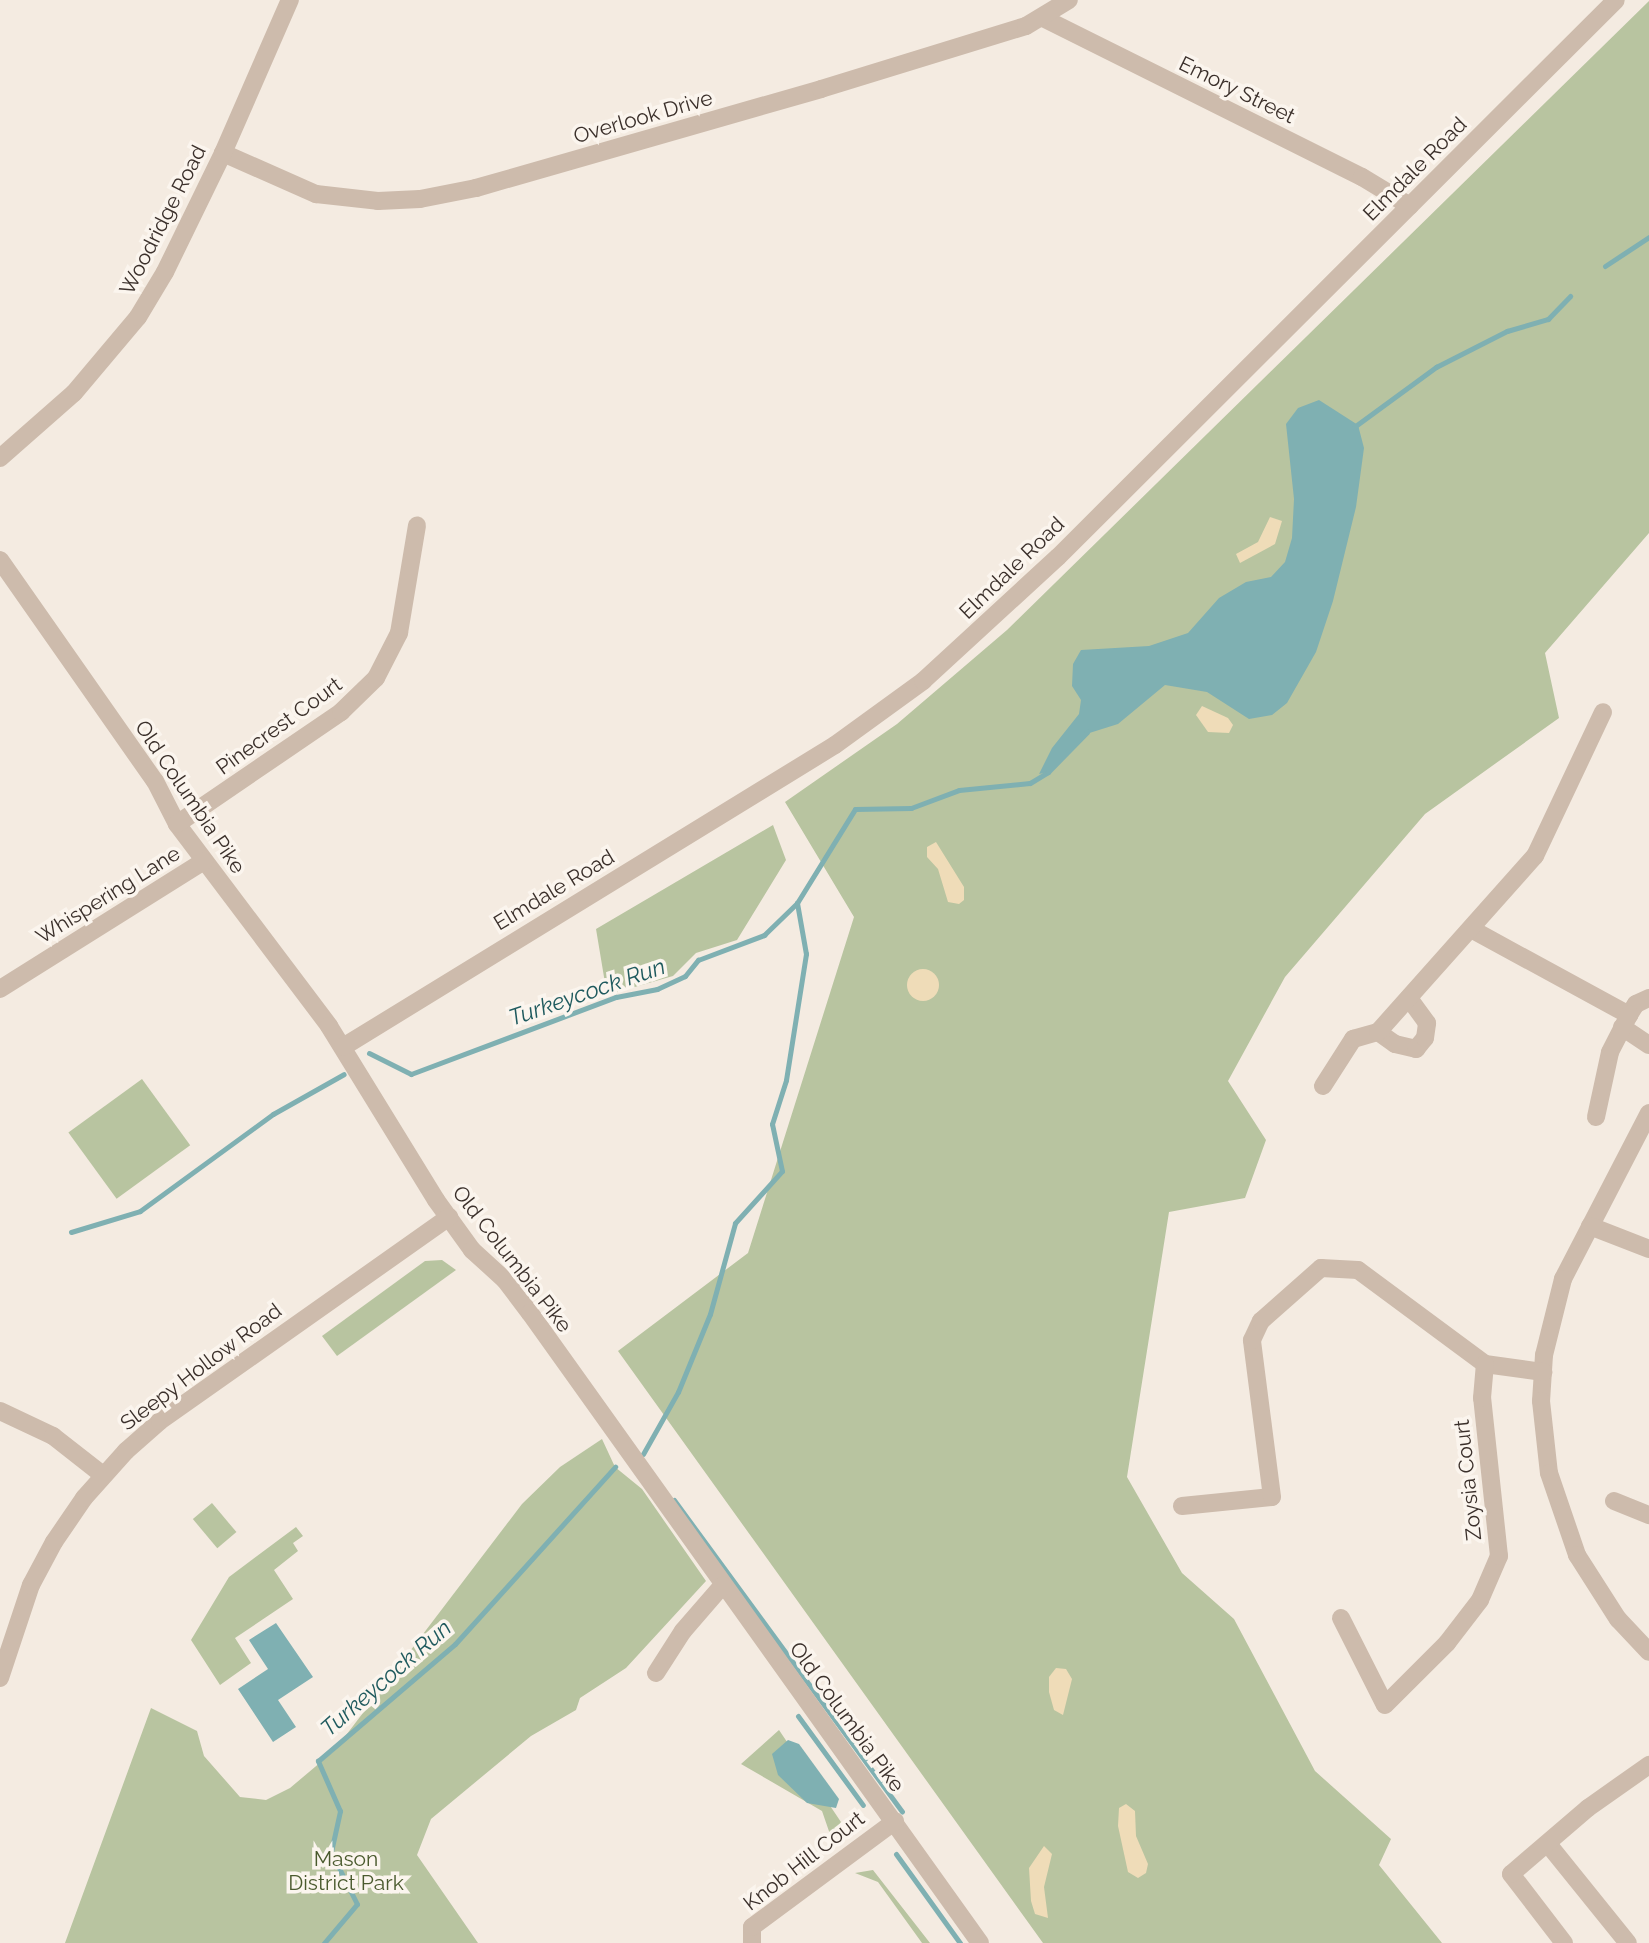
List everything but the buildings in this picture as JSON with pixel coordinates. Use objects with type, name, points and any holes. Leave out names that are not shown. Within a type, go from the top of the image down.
[{"type":"street","name":"Woodridge Road","points":[[0,458],[74,393],[138,317],[165,272],[223,153],[290,0]]},
{"type":"street","name":"Overlook Drive","points":[[223,153],[316,194],[377,201],[420,199],[476,188],[636,144],[1043,19],[1069,0]]},
{"type":"street","name":"Elmdale Road","points":[[343,1047],[835,745],[923,681],[1049,565],[1616,0]]},
{"type":"street","name":"Emory Street","points":[[1043,19],[1362,177],[1410,206]]},
{"type":"street","name":"Pinecrest Court","points":[[177,824],[341,712],[376,678],[398,633],[417,526]]},
{"type":"street","name":"Old Columbia Pike","points":[[0,560],[155,781],[177,824],[343,1047],[399,1145],[472,1251],[522,1302],[722,1586],[895,1821],[980,1943]]},
{"type":"street","points":[[1323,1086],[1353,1039],[1378,1032],[1473,930],[1535,856],[1603,712]]},
{"type":"street","name":"Whispering Lane","points":[[0,989],[204,860]]},
{"type":"street","points":[[1473,930],[1637,1012],[1649,1045]]},
{"type":"street","points":[[1378,1032],[1395,1045],[1416,1049],[1425,1038],[1427,1023],[1409,998]]},
{"type":"street","points":[[1596,1117],[1609,1052],[1637,1012]]},
{"type":"street","points":[[1649,1113],[1563,1279],[1543,1371],[1544,1442],[1561,1516],[1594,1586],[1649,1652]]},
{"type":"street","name":"Sleepy Hollow Road","points":[[0,1678],[32,1585],[54,1542],[103,1475],[160,1421],[449,1217]]},
{"type":"street","points":[[1590,1226],[1649,1249]]},
{"type":"street","points":[[1182,1506],[1272,1497],[1252,1340],[1261,1321],[1321,1268],[1358,1270],[1485,1364],[1543,1371]]},
{"type":"street","name":"Zoysia Court","points":[[1341,1618],[1385,1705],[1447,1643],[1480,1600],[1499,1556],[1482,1398],[1485,1364]]},
{"type":"street","points":[[0,1411],[53,1436],[103,1475]]},
{"type":"street","points":[[1614,1501],[1649,1515]]},
{"type":"street","points":[[656,1673],[683,1631],[722,1586]]},
{"type":"street","points":[[1564,1943],[1511,1874],[1588,1808],[1649,1765]]},
{"type":"street","name":"Knob Hill Court","points":[[752,1943],[752,1927],[895,1821]]},
{"type":"street","points":[[1548,1844],[1628,1943]]},
{"type":"green space","points":[[1649,1],[1649,533],[1545,653],[1559,718],[1425,814],[1285,977],[1228,1081],[1266,1140],[1245,1198],[1169,1212],[1127,1477],[1182,1573],[1234,1619],[1315,1771],[1391,1839],[1379,1865],[1442,1943],[1043,1943],[618,1351],[748,1253],[854,917],[785,802],[897,724],[1007,630]]},
{"type":"green space","points":[[773,825],[786,860],[737,940],[696,953],[673,976],[607,995],[596,929]]},
{"type":"green space","points":[[142,1079],[190,1145],[117,1199],[68,1132]]},
{"type":"green space","points":[[442,1260],[456,1270],[337,1356],[322,1336],[425,1261]]},
{"type":"green space","name":"Mason District Park","points":[[602,1439],[615,1467],[642,1489],[706,1581],[626,1668],[580,1698],[576,1710],[531,1736],[431,1819],[417,1855],[478,1943],[65,1943],[151,1708],[197,1731],[204,1756],[240,1797],[266,1800],[290,1788],[334,1751],[522,1504],[560,1467]]},
{"type":"green space","points":[[212,1503],[236,1532],[217,1548],[193,1519]]},
{"type":"green space","points":[[296,1527],[303,1536],[293,1543],[298,1551],[274,1570],[293,1599],[235,1638],[251,1663],[220,1685],[191,1640],[229,1577]]},
{"type":"green space","points":[[779,1730],[841,1822],[832,1840],[822,1811],[741,1764]]},
{"type":"green space","points":[[873,1870],[930,1943],[922,1943],[878,1882],[855,1873]]},
{"type":"sand","points":[[1270,517],[1282,521],[1275,544],[1240,563],[1236,554],[1258,542]]},
{"type":"sand","points":[[1202,706],[1228,718],[1233,725],[1229,733],[1208,732],[1196,715]]},
{"type":"sand","points":[[936,842],[964,887],[964,900],[959,904],[948,902],[938,869],[927,857],[927,847]]},
{"type":"sand","points":[[923,969],[934,974],[939,985],[934,996],[923,1001],[912,996],[907,985],[912,974]]},
{"type":"sand","points":[[1056,1668],[1066,1669],[1072,1679],[1063,1715],[1054,1710],[1049,1692],[1049,1677]]},
{"type":"sand","points":[[1126,1804],[1135,1811],[1136,1836],[1148,1864],[1146,1873],[1138,1878],[1128,1872],[1118,1826],[1119,1808]]},
{"type":"sand","points":[[1044,1846],[1052,1854],[1044,1887],[1048,1918],[1035,1914],[1031,1901],[1029,1868]]},
{"type":"water","points":[[1319,400],[1358,425],[1364,448],[1356,507],[1333,601],[1316,652],[1287,703],[1272,715],[1249,719],[1207,692],[1165,685],[1118,724],[1083,735],[1048,772],[1039,774],[1052,748],[1079,714],[1081,700],[1072,686],[1073,664],[1081,650],[1149,646],[1188,633],[1219,598],[1246,582],[1271,577],[1285,562],[1292,538],[1294,499],[1286,424],[1298,408]]},
{"type":"water","points":[[276,1623],[313,1677],[278,1700],[296,1727],[273,1742],[238,1689],[268,1669],[249,1640]]},
{"type":"water","points":[[788,1740],[799,1744],[839,1799],[836,1808],[807,1803],[778,1775],[772,1754]]},
{"type":"waterway","name":"Turkeycock Run","points":[[1605,266],[1649,237]]},
{"type":"waterway","name":"Turkeycock Run","points":[[1354,427],[1436,367],[1507,331],[1548,319],[1570,296]]},
{"type":"waterway","name":"Turkeycock Run","points":[[369,1053],[411,1074],[616,997],[657,989],[685,976],[698,960],[764,935],[797,903],[855,809],[911,808],[959,790],[1030,783],[1048,772],[1087,732]]},
{"type":"waterway","name":"Turkeycock Run","points":[[643,1454],[678,1392],[710,1314],[735,1223],[782,1171],[772,1124],[786,1080],[806,954],[797,903]]},
{"type":"waterway","name":"Turkeycock Run","points":[[71,1232],[140,1211],[273,1114],[344,1074]]},
{"type":"waterway","name":"Turkeycock Run","points":[[324,1943],[357,1904],[331,1852],[340,1811],[318,1761],[455,1644],[615,1467]]},
{"type":"waterway","points":[[674,1500],[902,1812]]},
{"type":"waterway","points":[[798,1716],[863,1805]]},
{"type":"waterway","points":[[896,1854],[960,1943]]}]
